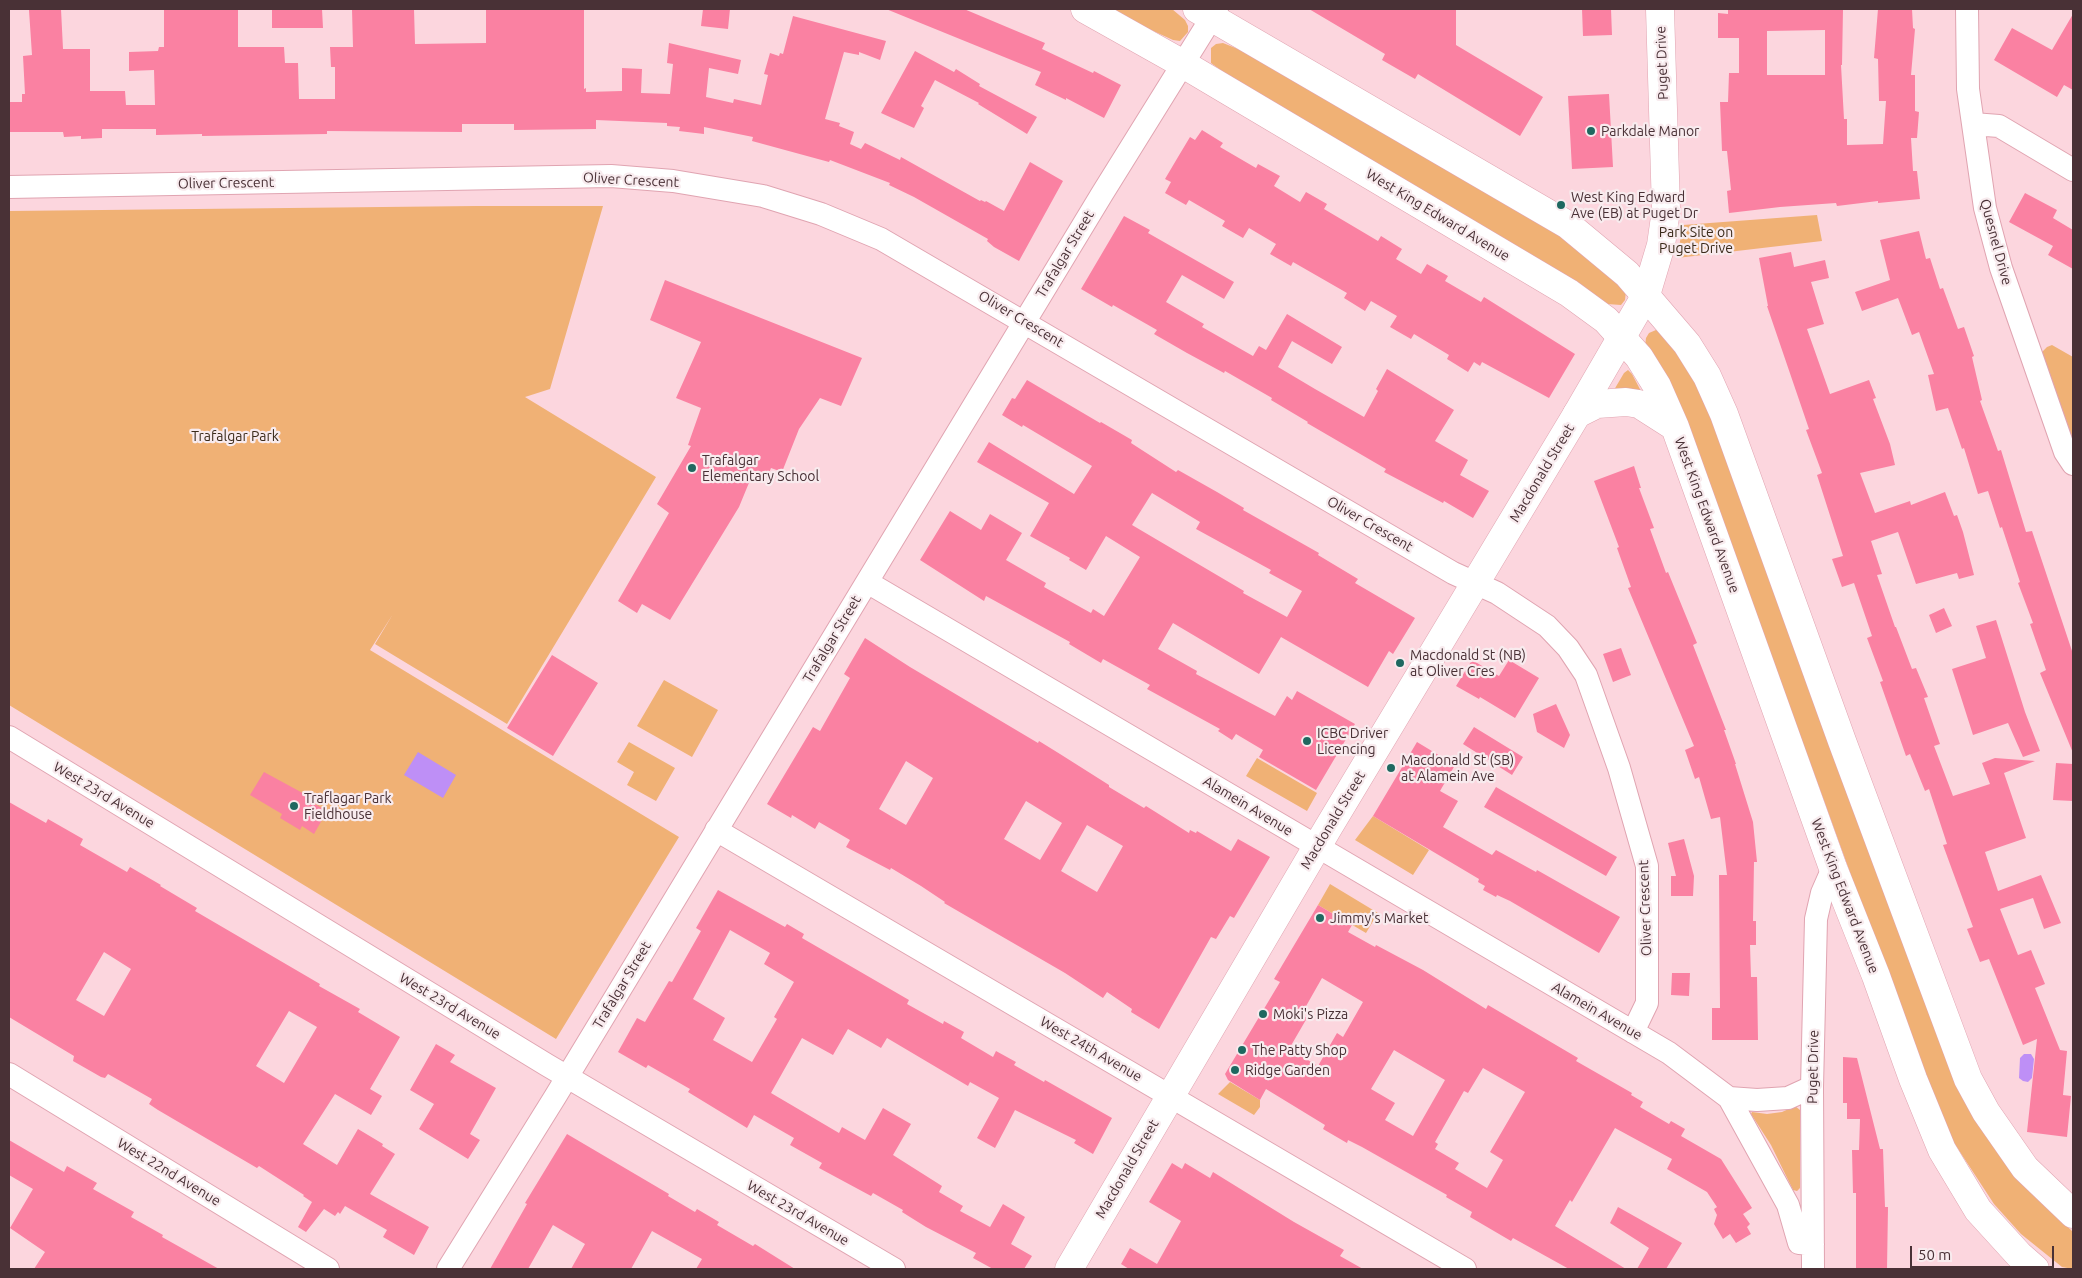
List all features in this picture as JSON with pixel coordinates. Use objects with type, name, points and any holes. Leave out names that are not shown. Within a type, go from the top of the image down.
[{"type":"main road","name":"West King Edward Avenue","points":[[1085,9],[1183,64],[1569,293],[1606,320],[1639,357],[1657,386],[1675,427],[1833,868],[1942,1150],[1978,1210],[2019,1256],[2035,1269]]},
{"type":"main road","name":"Puget Drive","points":[[1646,295],[1661,245],[1666,210],[1660,9]]},
{"type":"main road","points":[[1208,12],[1568,225],[1627,274],[1687,344],[1707,376],[1724,414],[1845,751],[1968,1079],[2002,1138],[2025,1168],[2063,1197],[2073,1214]]},
{"type":"main road","name":"Macdonald Street","points":[[1069,1269],[1316,847],[1476,583],[1646,295]]},
{"type":"main road","points":[[1577,414],[1597,404],[1626,402],[1640,404],[1675,427]]},
{"type":"street","name":"Quesnel Drive","points":[[1967,9],[1968,88],[1985,208],[2001,268],[2065,452],[2073,464]]},
{"type":"street","name":"Trafalgar Street","points":[[448,1269],[567,1077],[1183,64],[1208,12]]},
{"type":"street","points":[[1973,124],[1999,126],[2073,170]]},
{"type":"street","name":"Oliver Crescent","points":[[9,187],[611,176],[691,183],[763,196],[821,214],[881,238],[1446,568],[1497,593],[1547,626],[1568,648],[1586,675],[1600,712],[1619,768],[1647,866],[1647,1003],[1633,1032]]},
{"type":"street","name":"Alamein Avenue","points":[[867,582],[1669,1053],[1729,1098],[1788,1205],[1799,1243],[1813,1244]]},
{"type":"street","name":"West 23rd Avenue","points":[[9,737],[567,1077],[894,1269]]},
{"type":"street","name":"West 24th Avenue","points":[[716,830],[1464,1269]]},
{"type":"street","name":"Puget Drive","points":[[1813,1269],[1812,1086],[1816,920],[1822,893],[1833,868]]},
{"type":"street","name":"West 22nd Avenue","points":[[9,1074],[328,1269]]},
{"type":"street","points":[[1729,1098],[1757,1100],[1788,1098],[1812,1086]]},
{"type":"green space","points":[[1105,9],[1172,9],[1185,20],[1188,32],[1180,41],[1173,40]]},
{"type":"green space","points":[[1223,43],[1273,63],[1548,223],[1626,291],[1625,300],[1621,305],[1607,304],[1582,287],[1249,91],[1211,63],[1211,48],[1216,44]]},
{"type":"green space","name":"Trafalgar Park","points":[[603,206],[550,389],[525,397],[656,477],[507,724],[375,644],[393,614],[370,650],[679,837],[556,1039],[9,705],[9,211]]},
{"type":"green space","name":"Park Site on Puget Drive","points":[[1817,215],[1822,241],[1677,258],[1683,225]]},
{"type":"green space","points":[[1656,330],[1663,332],[1668,338],[1706,399],[1835,748],[2029,1189],[2073,1232],[2073,1269],[2062,1267],[2021,1234],[1994,1204],[1945,1129],[1807,754],[1645,346],[1649,333]]},
{"type":"green space","points":[[2052,345],[2073,357],[2073,443],[2042,352]]},
{"type":"green space","points":[[1628,370],[1642,393],[1614,390],[1624,373]]},
{"type":"green space","points":[[664,680],[718,710],[692,757],[637,726]]},
{"type":"green space","points":[[629,742],[675,768],[656,801],[627,785],[634,772],[617,762]]},
{"type":"green space","points":[[1257,758],[1317,793],[1307,811],[1246,776]]},
{"type":"green space","points":[[1373,816],[1429,850],[1413,875],[1355,840]]},
{"type":"green space","points":[[1330,884],[1378,913],[1366,933],[1318,905]]},
{"type":"green space","points":[[1230,1082],[1260,1100],[1260,1107],[1254,1115],[1218,1094]]},
{"type":"green space","points":[[1795,1106],[1800,1110],[1800,1188],[1797,1191],[1793,1190],[1771,1145],[1751,1114],[1752,1112],[1767,1114],[1782,1112]]},
{"type":"shaded area","points":[[418,752],[456,775],[443,798],[404,775]]},
{"type":"shaded area","points":[[2024,1054],[2031,1054],[2034,1059],[2032,1078],[2028,1082],[2019,1078],[2020,1058]]},
{"type":"building","points":[[61,9],[63,49],[90,49],[90,91],[125,91],[126,105],[155,105],[154,70],[129,71],[129,52],[158,51],[159,47],[164,47],[164,9],[238,9],[238,47],[284,47],[285,63],[298,63],[299,99],[335,99],[335,67],[331,67],[330,47],[353,47],[352,9],[414,9],[415,44],[486,43],[486,9],[584,9],[584,89],[586,88],[586,92],[622,91],[622,68],[642,69],[641,93],[670,94],[673,64],[667,63],[669,43],[741,60],[738,74],[709,68],[706,97],[733,103],[734,99],[761,105],[768,75],[764,74],[770,53],[779,56],[780,53],[783,54],[793,16],[886,41],[880,60],[859,52],[859,55],[844,52],[825,119],[840,123],[839,126],[854,132],[850,144],[861,149],[865,143],[900,160],[901,157],[980,201],[986,201],[1004,211],[1030,162],[1063,181],[1019,261],[994,247],[987,241],[988,239],[889,185],[890,183],[830,160],[829,162],[752,141],[753,137],[704,127],[704,134],[679,131],[680,127],[667,126],[667,123],[596,120],[596,129],[514,130],[514,124],[462,124],[462,132],[327,131],[327,134],[202,136],[202,134],[156,135],[156,129],[102,129],[102,138],[81,139],[81,136],[64,137],[63,132],[9,132],[9,102],[22,102],[22,94],[25,94],[23,56],[32,55],[29,10]]},
{"type":"building","points":[[272,9],[322,9],[323,28],[272,28]]},
{"type":"building","points":[[703,9],[730,9],[728,29],[701,26]]},
{"type":"building","points":[[886,9],[964,9],[1045,43],[1042,49],[1093,73],[1094,71],[1121,85],[1104,118],[1066,98],[1066,100],[1035,85],[1041,72]]},
{"type":"building","points":[[1309,9],[1456,9],[1456,45],[1543,97],[1520,136],[1418,74],[1415,79],[1382,60],[1385,54]]},
{"type":"building","points":[[1582,9],[1611,9],[1612,35],[1583,36]]},
{"type":"building","points":[[1728,9],[1843,9],[1841,65],[1844,119],[1847,119],[1847,145],[1883,144],[1886,101],[1879,101],[1878,59],[1874,58],[1878,9],[1912,9],[1913,28],[1915,29],[1911,75],[1915,75],[1915,111],[1919,112],[1917,138],[1911,138],[1913,171],[1917,171],[1920,199],[1878,203],[1878,201],[1837,206],[1836,203],[1780,207],[1729,213],[1727,191],[1731,190],[1727,151],[1722,151],[1720,102],[1728,102],[1729,73],[1739,73],[1739,38],[1718,38],[1718,13],[1728,14]],"holes":[[[1825,30],[1825,75],[1767,75],[1767,31]]]},
{"type":"building","points":[[2073,14],[2073,90],[2064,85],[2057,97],[1994,60],[2012,28],[2052,50]]},
{"type":"building","points":[[915,51],[954,72],[956,69],[980,84],[979,86],[1037,117],[1027,134],[979,103],[935,80],[921,106],[924,108],[914,128],[881,113]]},
{"type":"building","name":"Parkdale Manor","points":[[1609,94],[1613,167],[1572,169],[1568,96]]},
{"type":"building","points":[[1202,130],[1223,143],[1220,147],[1256,168],[1258,164],[1280,176],[1274,186],[1300,202],[1306,192],[1327,204],[1324,209],[1378,241],[1381,236],[1402,249],[1396,259],[1421,274],[1427,264],[1448,276],[1445,281],[1481,302],[1484,297],[1575,354],[1549,398],[1482,362],[1480,366],[1474,362],[1468,372],[1447,359],[1449,355],[1414,334],[1411,339],[1390,327],[1397,316],[1371,301],[1365,311],[1344,298],[1347,293],[1293,262],[1291,266],[1270,254],[1276,244],[1249,228],[1243,238],[1222,226],[1225,221],[1189,200],[1186,205],[1165,193],[1171,182],[1165,179],[1190,137],[1195,140]]},
{"type":"building","points":[[2025,193],[2057,210],[2053,218],[2073,230],[2073,269],[2048,255],[2053,246],[2009,222]]},
{"type":"building","points":[[1124,216],[1150,230],[1148,233],[1234,282],[1224,299],[1182,275],[1166,302],[1204,324],[1202,327],[1253,356],[1259,346],[1266,350],[1287,314],[1342,347],[1332,364],[1292,341],[1278,367],[1315,389],[1364,417],[1387,369],[1454,410],[1435,441],[1468,460],[1460,475],[1489,491],[1473,518],[1444,501],[1443,503],[1384,472],[1386,469],[1307,423],[1271,400],[1272,398],[1225,371],[1224,373],[1187,353],[1154,334],[1157,330],[1081,289]]},
{"type":"building","points":[[1919,231],[1926,259],[1930,258],[1940,289],[1943,288],[1958,329],[1964,327],[1974,356],[1972,357],[1982,400],[1980,401],[1998,451],[2001,450],[2026,532],[2032,531],[2073,654],[2073,753],[2040,673],[2046,670],[2030,624],[2033,623],[2018,583],[2020,582],[2002,527],[2000,528],[1988,491],[1978,494],[1964,448],[1962,449],[1948,408],[1936,411],[1928,375],[1934,374],[1919,332],[1912,335],[1898,298],[1862,311],[1855,292],[1890,280],[1880,240]]},
{"type":"building","points":[[1791,252],[1794,267],[1825,260],[1829,278],[1811,282],[1824,324],[1807,329],[1830,394],[1869,380],[1876,398],[1873,399],[1890,444],[1895,465],[1860,473],[1875,513],[1910,501],[1911,505],[1945,492],[1954,516],[1957,515],[1963,532],[1974,575],[1959,579],[1957,573],[1916,584],[1898,532],[1871,541],[1882,574],[1877,575],[1895,627],[1912,669],[1916,668],[1928,697],[1924,698],[1940,744],[1934,746],[1953,796],[1990,784],[1982,763],[1995,758],[2035,761],[2004,773],[2026,838],[1985,852],[1998,891],[2041,875],[2061,923],[2044,929],[2033,898],[2000,909],[2018,955],[2031,950],[2045,984],[2035,988],[2060,1050],[2067,1051],[2063,1095],[2071,1096],[2067,1137],[2027,1132],[2037,1039],[2023,1045],[1989,959],[1980,962],[1967,929],[1973,927],[1943,845],[1947,844],[1929,789],[1925,791],[1910,754],[1906,756],[1880,682],[1883,681],[1867,638],[1872,636],[1854,583],[1842,587],[1832,559],[1843,556],[1817,475],[1822,473],[1806,430],[1809,429],[1767,306],[1759,258]]},
{"type":"building","points":[[665,280],[862,358],[841,406],[820,398],[799,429],[782,472],[771,468],[767,478],[753,473],[739,507],[670,620],[642,604],[637,613],[618,601],[669,513],[657,504],[691,446],[688,445],[701,408],[676,398],[701,342],[650,320]]},
{"type":"building","points":[[1027,380],[1132,440],[1131,443],[1176,472],[1178,470],[1217,492],[1244,508],[1243,510],[1319,553],[1318,555],[1358,579],[1355,583],[1415,618],[1393,654],[1389,651],[1368,687],[1281,637],[1259,674],[1173,623],[1158,649],[1197,671],[1196,674],[1275,716],[1287,696],[1292,700],[1297,691],[1355,724],[1316,790],[1259,757],[1263,750],[1236,734],[1232,740],[1218,731],[1220,729],[1147,689],[1150,685],[1103,659],[1101,663],[1069,644],[1070,642],[986,596],[984,601],[920,560],[950,511],[981,530],[990,514],[1022,533],[1006,560],[1046,583],[1044,587],[1091,613],[1093,609],[1104,616],[1140,557],[1106,536],[1086,570],[1069,560],[1070,558],[1030,536],[1049,503],[977,462],[989,442],[1074,494],[1092,466],[1023,425],[1022,427],[1002,415],[1012,398],[1015,399]],"holes":[[[1152,493],[1200,522],[1196,529],[1271,570],[1269,573],[1302,591],[1287,617],[1243,593],[1244,591],[1132,525]]]},
{"type":"building","points":[[1634,466],[1641,488],[1639,488],[1654,528],[1650,529],[1666,573],[1668,572],[1697,643],[1693,645],[1726,730],[1724,730],[1753,822],[1757,862],[1754,862],[1753,921],[1756,921],[1756,945],[1750,945],[1751,977],[1757,977],[1758,1040],[1712,1040],[1712,1008],[1720,1008],[1719,875],[1727,875],[1720,817],[1711,819],[1699,777],[1695,779],[1685,750],[1694,746],[1628,588],[1631,587],[1617,548],[1619,547],[1594,481]]},
{"type":"building","points":[[1944,608],[1952,626],[1936,633],[1929,615]]},
{"type":"building","points":[[1996,620],[2025,712],[2040,751],[2023,757],[2008,723],[1973,735],[1952,669],[1986,658],[1976,626]]},
{"type":"building","points":[[865,638],[1038,743],[1039,741],[1109,785],[1109,787],[1144,808],[1146,806],[1189,833],[1190,830],[1196,833],[1197,831],[1231,851],[1238,839],[1270,857],[1234,918],[1230,916],[1216,939],[1211,937],[1159,1029],[1131,1012],[1132,1009],[1107,992],[1103,998],[1065,973],[944,903],[921,886],[891,868],[890,870],[846,847],[850,840],[819,822],[815,829],[792,815],[791,818],[767,804],[813,727],[820,731],[850,678],[844,674]],"holes":[[[906,761],[933,778],[906,825],[879,809]],[[1026,801],[1062,823],[1040,860],[1004,839]],[[1087,825],[1123,846],[1097,892],[1061,871]]]},
{"type":"building","points":[[1621,648],[1631,675],[1613,682],[1603,654]]},
{"type":"building","points":[[552,655],[598,683],[553,756],[507,728]]},
{"type":"building","points":[[1472,660],[1499,676],[1509,660],[1539,678],[1515,718],[1480,697],[1479,699],[1456,686]]},
{"type":"building","points":[[1556,704],[1570,735],[1564,748],[1537,732],[1533,714]]},
{"type":"building","points":[[1474,727],[1523,757],[1512,775],[1463,744]]},
{"type":"building","points":[[1417,742],[1455,765],[1440,791],[1458,801],[1443,827],[1492,855],[1496,850],[1536,872],[1537,870],[1620,917],[1599,953],[1510,901],[1497,895],[1496,897],[1483,890],[1485,886],[1478,882],[1479,879],[1373,816]]},
{"type":"building","points":[[2056,763],[2073,764],[2073,801],[2053,800]]},
{"type":"building","name":"Traflagar Park Fieldhouse","points":[[264,772],[310,797],[308,800],[327,811],[314,834],[302,826],[300,830],[280,818],[282,814],[250,795]]},
{"type":"building","points":[[1496,787],[1617,857],[1606,876],[1484,807]]},
{"type":"building","points":[[9,802],[46,823],[48,819],[83,839],[80,845],[127,872],[130,867],[161,885],[197,908],[195,911],[320,984],[319,986],[360,1009],[358,1012],[400,1037],[370,1089],[382,1096],[371,1115],[335,1094],[303,1144],[337,1165],[358,1129],[383,1144],[382,1146],[395,1154],[370,1194],[429,1227],[414,1255],[383,1237],[387,1230],[345,1206],[340,1214],[338,1212],[335,1216],[324,1209],[306,1232],[298,1227],[312,1202],[304,1195],[259,1166],[257,1168],[158,1110],[149,1104],[152,1099],[108,1074],[105,1078],[101,1077],[73,1061],[74,1056],[9,1017]],"holes":[[[104,952],[131,969],[104,1016],[76,1000]],[[289,1011],[317,1027],[284,1083],[256,1066]]]},
{"type":"building","points":[[1684,839],[1694,876],[1693,896],[1671,896],[1671,876],[1676,876],[1668,843]]},
{"type":"building","points":[[718,890],[785,927],[787,924],[804,934],[802,938],[909,1000],[907,1004],[943,1024],[944,1021],[964,1032],[961,1038],[993,1057],[996,1051],[1016,1062],[1014,1065],[1044,1082],[1045,1080],[1112,1118],[1093,1154],[1074,1143],[1076,1140],[1015,1110],[995,1148],[977,1138],[999,1098],[970,1082],[968,1086],[887,1038],[881,1048],[848,1029],[833,1055],[802,1038],[771,1093],[839,1133],[842,1127],[865,1140],[883,1108],[911,1124],[893,1155],[942,1186],[939,1192],[963,1206],[960,1211],[990,1227],[1003,1204],[1025,1217],[1011,1244],[1032,1256],[1024,1269],[993,1269],[973,1258],[976,1253],[926,1227],[902,1212],[903,1210],[873,1193],[871,1196],[819,1168],[822,1163],[790,1145],[794,1138],[754,1115],[747,1128],[688,1092],[690,1089],[648,1065],[646,1068],[618,1052],[637,1018],[645,1022],[669,981],[672,982],[701,931],[696,928]],"holes":[[[730,930],[770,953],[764,964],[794,982],[774,1017],[777,1019],[752,1062],[713,1040],[725,1018],[693,999]]]},
{"type":"building","points":[[1318,905],[1352,925],[1348,932],[1423,970],[1486,1009],[1488,1005],[1578,1058],[1576,1061],[1632,1093],[1631,1095],[1643,1102],[1640,1107],[1669,1124],[1671,1121],[1685,1129],[1681,1136],[1721,1159],[1752,1208],[1743,1214],[1750,1224],[1747,1227],[1751,1234],[1736,1243],[1730,1234],[1723,1239],[1714,1224],[1717,1215],[1714,1209],[1717,1207],[1707,1192],[1667,1169],[1672,1159],[1615,1128],[1572,1202],[1570,1200],[1555,1226],[1626,1269],[1569,1269],[1513,1238],[1511,1241],[1470,1217],[1472,1212],[1446,1197],[1447,1195],[1362,1147],[1348,1140],[1347,1143],[1323,1129],[1325,1125],[1266,1089],[1260,1100],[1228,1080],[1225,1074],[1280,982],[1274,979]],"holes":[[[1322,978],[1363,1002],[1343,1037],[1337,1033],[1318,1066],[1289,1049],[1307,1018],[1301,1015]],[[1394,1050],[1445,1080],[1413,1136],[1385,1120],[1395,1103],[1371,1089]],[[1483,1068],[1525,1092],[1490,1152],[1503,1160],[1487,1188],[1455,1169],[1459,1163],[1435,1149],[1438,1144],[1435,1142],[1464,1091],[1468,1093]]]},
{"type":"building","points":[[1672,973],[1690,973],[1689,996],[1671,995]]},
{"type":"building","points":[[436,1044],[455,1055],[450,1062],[496,1088],[470,1134],[480,1140],[468,1159],[419,1129],[434,1104],[410,1090]]},
{"type":"building","points":[[1843,1057],[1857,1058],[1880,1149],[1883,1149],[1885,1207],[1888,1207],[1887,1269],[1856,1269],[1856,1193],[1853,1193],[1852,1150],[1859,1150],[1860,1119],[1847,1119],[1847,1103],[1843,1103]]},
{"type":"building","points":[[567,1134],[669,1194],[668,1196],[695,1212],[697,1209],[719,1222],[717,1225],[753,1246],[755,1244],[795,1269],[696,1269],[702,1259],[652,1231],[631,1269],[571,1269],[585,1244],[553,1225],[528,1269],[490,1269],[527,1204],[525,1203]]},
{"type":"building","points":[[9,1140],[64,1172],[67,1166],[97,1183],[93,1189],[134,1212],[131,1217],[219,1269],[34,1269],[45,1252],[10,1228],[33,1189],[9,1175]]},
{"type":"building","points":[[1172,1163],[1182,1169],[1185,1163],[1210,1178],[1213,1172],[1294,1222],[1344,1250],[1340,1256],[1363,1269],[1129,1269],[1121,1264],[1130,1248],[1157,1264],[1181,1221],[1149,1202]]},
{"type":"building","points":[[1618,1207],[1682,1243],[1666,1269],[1637,1269],[1649,1248],[1610,1223]]},
{"type":"place","name":"Parkdale Manor","points":[[1591,131]]},
{"type":"place","name":"West King Edward Ave (EB) at Puget Dr","points":[[1561,205]]},
{"type":"place","name":"Trafalgar Elementary School","points":[[692,468]]},
{"type":"place","name":"Macdonald St (NB) at Oliver Cres","points":[[1400,663]]},
{"type":"place","name":"ICBC Driver Licencing","points":[[1307,741]]},
{"type":"place","name":"Macdonald St (SB) at Alamein Ave","points":[[1391,768]]},
{"type":"place","name":"Traflagar Park Fieldhouse","points":[[294,806]]},
{"type":"place","name":"Jimmy's Market","points":[[1320,918]]},
{"type":"place","name":"Moki's Pizza","points":[[1263,1014]]},
{"type":"place","name":"The Patty Shop","points":[[1242,1050]]},
{"type":"place","name":"Ridge Garden","points":[[1235,1070]]}]
